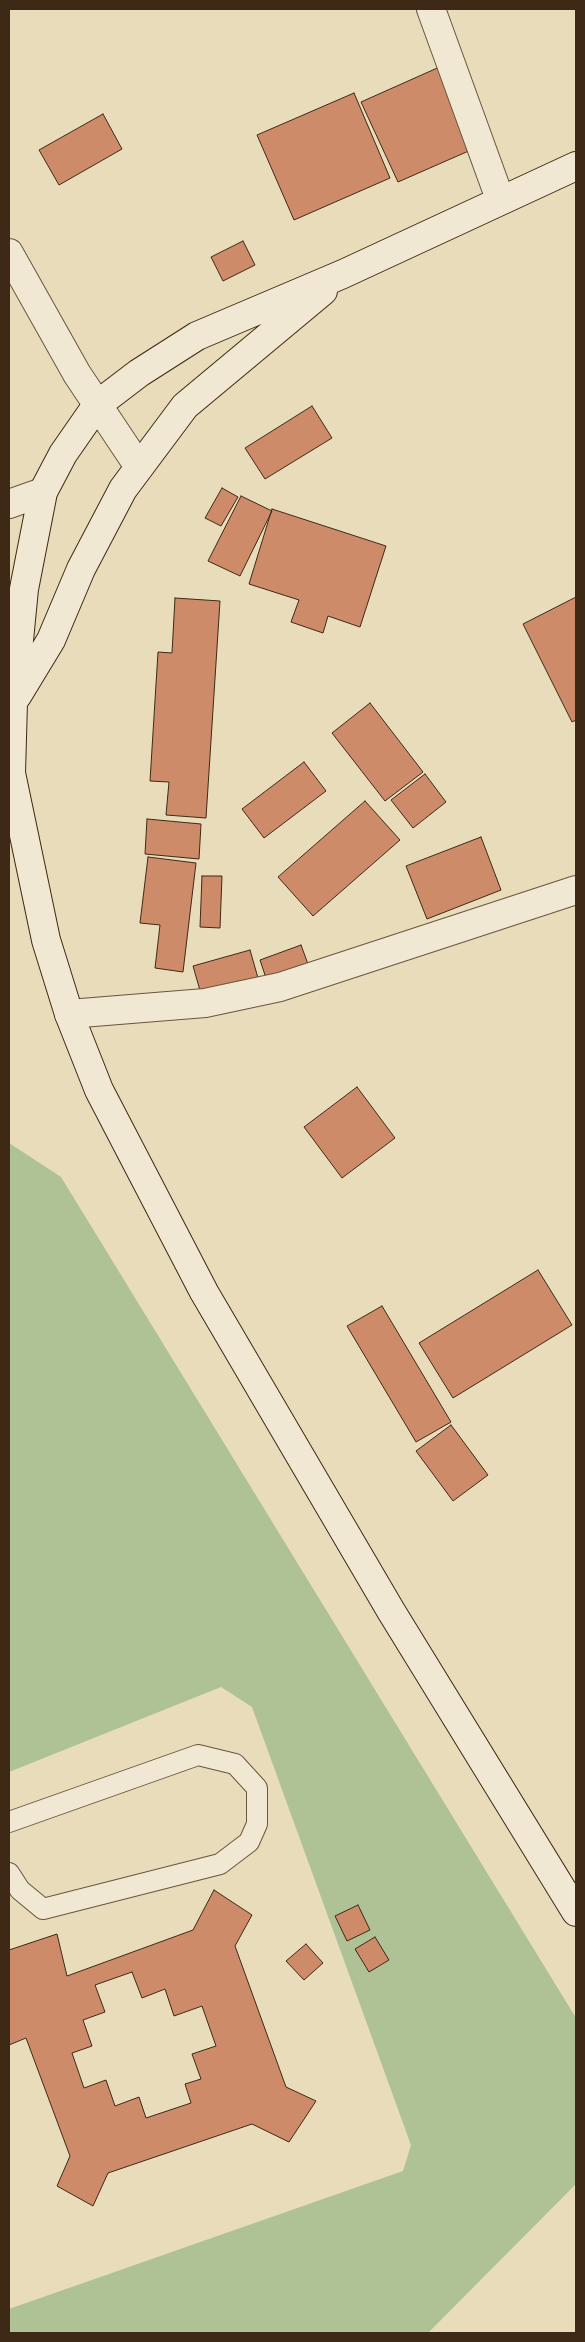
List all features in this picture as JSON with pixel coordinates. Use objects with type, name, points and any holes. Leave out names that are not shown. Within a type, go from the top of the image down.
[{"type":"street","points":[[431,9],[500,199]]},
{"type":"street","points":[[576,166],[500,199],[342,274],[197,336],[139,373],[96,405],[63,454],[43,492],[24,589],[13,702],[10,775],[46,940],[70,1014],[99,1090],[204,1292],[386,1603],[576,1912]]},
{"type":"street","points":[[9,253],[96,405],[139,468]]},
{"type":"street","points":[[13,702],[52,640],[86,561],[124,488],[185,406],[342,274]]},
{"type":"street","points":[[9,504],[43,492]]},
{"type":"street","points":[[70,1014],[205,1003],[280,987],[576,890]]},
{"type":"lane","points":[[9,1822],[198,1755],[235,1764],[256,1788],[257,1824],[249,1842],[220,1864],[43,1909],[20,1890],[9,1873]]},
{"type":"green space","points":[[9,1143],[61,1177],[576,2018],[576,2184],[428,2333],[9,2333],[9,2309],[403,2171],[411,2145],[252,1707],[221,1687],[9,1772]]},
{"type":"building","points":[[444,65],[480,146],[398,182],[361,102]]},
{"type":"building","points":[[354,93],[390,178],[294,220],[257,135]]},
{"type":"building","points":[[103,114],[122,149],[59,185],[39,150]]},
{"type":"building","points":[[243,241],[255,265],[223,281],[211,257]]},
{"type":"building","points":[[312,406],[332,438],[265,479],[245,448]]},
{"type":"building","points":[[222,488],[238,497],[221,526],[205,518]]},
{"type":"building","points":[[241,496],[272,511],[240,576],[208,561]]},
{"type":"building","points":[[272,509],[386,546],[360,627],[328,616],[323,633],[291,622],[299,600],[249,584]]},
{"type":"building","points":[[576,597],[576,720],[572,722],[523,624]]},
{"type":"building","points":[[175,598],[220,601],[206,818],[166,815],[169,782],[150,781],[158,652],[172,653]]},
{"type":"building","points":[[370,703],[423,772],[385,801],[332,733]]},
{"type":"building","points":[[304,762],[326,791],[264,838],[242,809]]},
{"type":"building","points":[[425,774],[446,802],[413,828],[391,800]]},
{"type":"building","points":[[365,801],[400,840],[313,916],[278,877]]},
{"type":"building","points":[[147,819],[201,824],[199,859],[145,854]]},
{"type":"building","points":[[481,837],[501,890],[427,919],[406,866]]},
{"type":"building","points":[[148,857],[196,863],[183,972],[155,968],[160,925],[140,923]]},
{"type":"building","points":[[202,876],[222,876],[220,928],[200,927]]},
{"type":"building","points":[[301,945],[312,975],[270,990],[260,960]]},
{"type":"building","points":[[250,950],[262,992],[205,1008],[193,966]]},
{"type":"building","points":[[357,1087],[395,1138],[342,1178],[304,1127]]},
{"type":"building","points":[[538,1270],[572,1325],[453,1398],[419,1343]]},
{"type":"building","points":[[382,1306],[451,1422],[416,1442],[347,1326]]},
{"type":"building","points":[[451,1425],[488,1475],[453,1501],[416,1451]]},
{"type":"building","points":[[214,1890],[252,1915],[235,1946],[286,2087],[316,2101],[289,2142],[252,2124],[108,2173],[93,2206],[57,2186],[70,2156],[26,2038],[9,2045],[9,1950],[57,1934],[67,1976],[193,1930]],"holes":[[[132,1972],[142,1998],[165,1989],[174,2016],[202,2006],[216,2046],[192,2054],[201,2079],[185,2084],[191,2103],[146,2118],[139,2097],[115,2106],[106,2080],[84,2088],[72,2053],[92,2046],[83,2020],[105,2012],[95,1985]]]},
{"type":"building","points":[[358,1905],[370,1930],[347,1941],[335,1916]]},
{"type":"building","points":[[375,1937],[389,1960],[369,1972],[355,1949]]},
{"type":"building","points":[[306,1944],[323,1963],[304,1980],[286,1961]]}]
